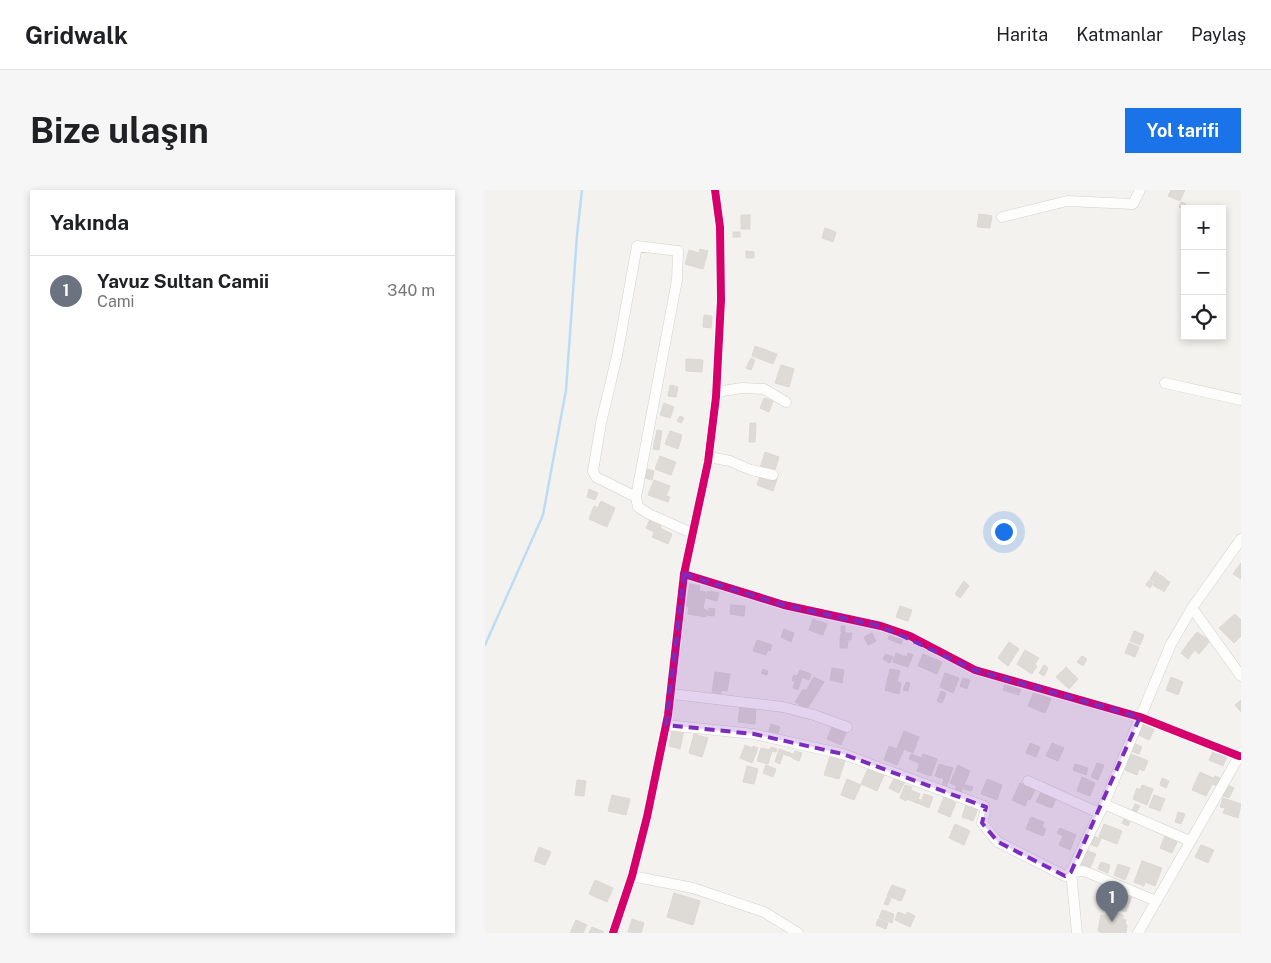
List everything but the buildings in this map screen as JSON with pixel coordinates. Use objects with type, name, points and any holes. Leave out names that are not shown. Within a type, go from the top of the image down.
[{"type":"street","points":[[613,933],[632,876],[647,817],[666,725],[684,574],[709,457],[716,392],[721,300],[720,227],[715,190]]},
{"type":"street","points":[[1002,217],[1067,201],[1133,204],[1140,190]]},
{"type":"street","points":[[636,497],[596,477],[593,471],[637,246],[678,251],[677,280],[636,497],[638,506],[649,514],[692,533]]},
{"type":"street","points":[[1165,384],[1241,400]]},
{"type":"street","points":[[716,392],[742,388],[764,389],[786,402]]},
{"type":"street","points":[[709,457],[730,461],[751,470],[773,475]]},
{"type":"street","points":[[1077,933],[1071,872],[1101,809],[1171,644],[1192,608],[1241,539]]},
{"type":"street","points":[[684,574],[783,605],[881,626],[910,636],[975,670],[1141,717],[1240,755],[1138,933]]},
{"type":"street","points":[[1192,608],[1241,676]]},
{"type":"street","points":[[671,694],[783,707],[847,727]]},
{"type":"street","points":[[666,725],[754,734],[843,754],[984,806],[982,824],[998,842],[1065,876],[1071,872],[1084,871],[1156,901]]},
{"type":"street","points":[[1028,781],[1190,842]]},
{"type":"street","points":[[632,876],[693,888],[764,912],[798,933]]},
{"type":"highlighted area","points":[[684,574],[784,605],[881,626],[975,670],[1140,717],[1071,872],[1065,876],[998,842],[982,823],[986,807],[843,754],[754,734],[666,725]]},
{"type":"waterway","points":[[485,645],[543,515],[566,390],[582,190]]},
{"type":"cycle path","points":[[613,933],[632,876],[647,817],[668,715],[684,574],[708,462],[716,397],[721,300],[720,227],[715,190]]},
{"type":"cycle path","points":[[684,574],[784,605],[881,626],[910,636],[975,670],[1140,717],[1239,756]]},
{"type":"place","name":"Yavuz Sultan Camii","points":[[1112,922]]}]
